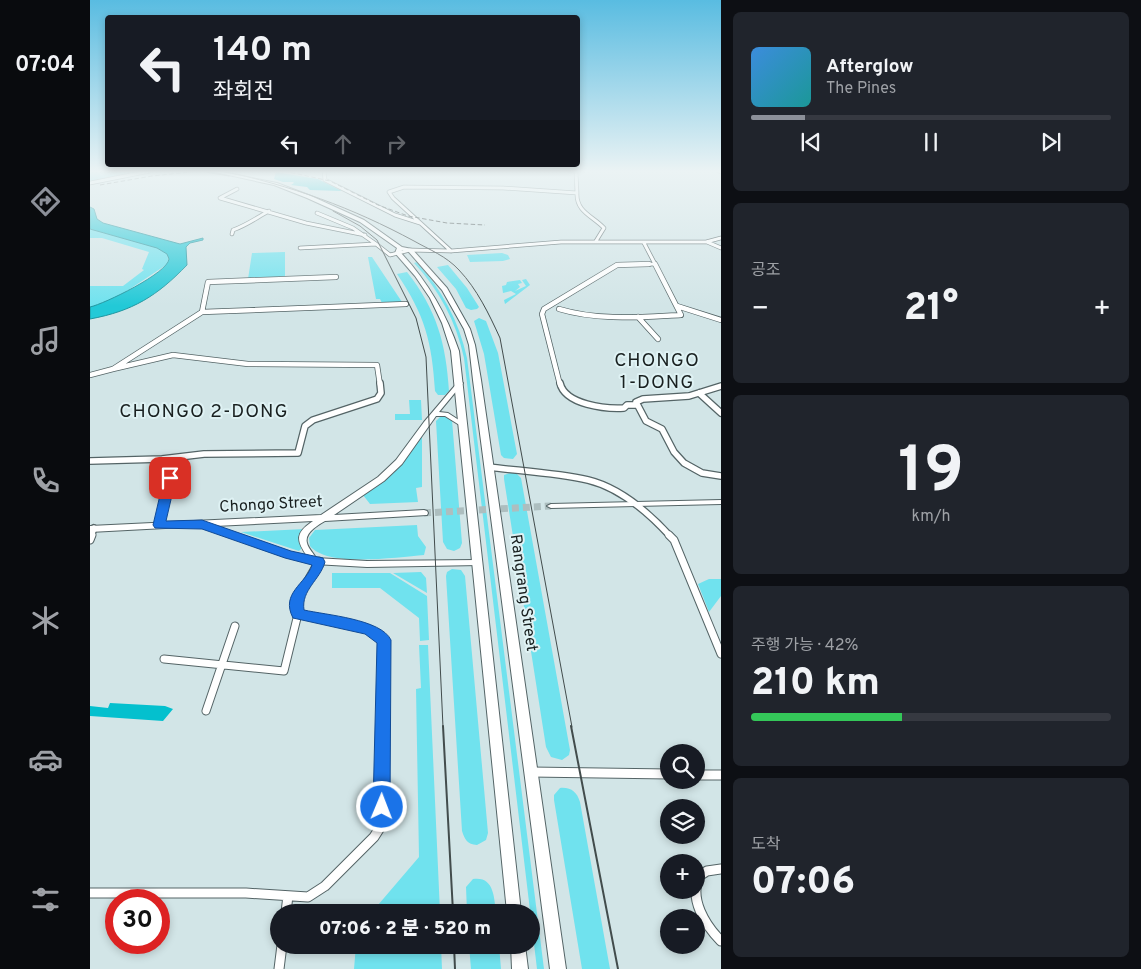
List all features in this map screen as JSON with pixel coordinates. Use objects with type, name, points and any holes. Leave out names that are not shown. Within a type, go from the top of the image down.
[{"type":"main road","points":[[351,216],[362,221],[399,251],[426,285],[439,308],[455,351],[460,383],[513,904]]},
{"type":"main road","points":[[399,251],[410,250]]},
{"type":"main road","name":"Rangrang Street","points":[[410,250],[445,289],[467,329],[472,345],[558,969]]},
{"type":"main road","points":[[316,561],[303,544],[303,536],[311,526],[392,470],[460,383]]},
{"type":"main road","points":[[434,414],[446,414],[463,425]]},
{"type":"main road","name":"Chongo Street","points":[[92,528],[424,513]]},
{"type":"main road","points":[[202,524],[289,555],[316,561],[367,564],[477,563]]},
{"type":"main road","points":[[519,954],[520,969]]},
{"type":"street","points":[[232,234],[233,230],[248,225],[250,221],[260,216]]},
{"type":"street","points":[[286,216],[306,223],[365,235]]},
{"type":"street","points":[[322,216],[365,235],[390,254],[399,251]]},
{"type":"street","points":[[397,216],[422,223]]},
{"type":"street","points":[[414,216],[451,251]]},
{"type":"street","points":[[590,216],[604,228],[600,238],[596,241]]},
{"type":"street","points":[[410,250],[451,251],[596,241],[644,243],[706,242],[721,238]]},
{"type":"street","points":[[706,242],[721,248]]},
{"type":"street","points":[[559,309],[577,315],[638,318],[682,315],[644,243]]},
{"type":"street","points":[[300,248],[376,244]]},
{"type":"street","points":[[637,405],[627,405],[620,409],[597,407],[567,395],[561,388],[542,314],[544,309],[617,265],[655,264]]},
{"type":"street","points":[[202,312],[208,282],[336,277]]},
{"type":"street","points":[[113,369],[202,312],[406,304]]},
{"type":"street","points":[[677,306],[721,320]]},
{"type":"street","points":[[638,318],[647,325],[658,339]]},
{"type":"street","points":[[90,375],[183,354],[248,364],[377,365],[381,393],[376,399],[313,420],[305,426],[298,453],[220,454],[162,459],[90,461]]},
{"type":"street","points":[[637,405],[636,402],[643,400],[699,393],[721,386]]},
{"type":"street","points":[[699,393],[721,413]]},
{"type":"street","points":[[637,405],[646,421],[662,429],[674,452],[684,464],[702,473],[721,476]]},
{"type":"street","points":[[488,467],[589,480],[616,491],[654,518],[674,540],[721,654]]},
{"type":"street","points":[[159,525],[170,478]]},
{"type":"street","points":[[551,506],[721,502]]},
{"type":"street","points":[[90,540],[92,528]]},
{"type":"street","points":[[164,659],[284,670],[298,614],[296,601],[302,587],[316,570],[316,561]]},
{"type":"street","points":[[90,893],[246,893],[308,897],[325,886],[374,837],[382,826],[384,640],[369,629],[298,614]]},
{"type":"street","points":[[206,711],[235,626]]},
{"type":"street","points":[[532,772],[660,774]]},
{"type":"street","points":[[705,775],[721,775]]},
{"type":"street","points":[[721,869],[704,872],[697,880],[696,894],[702,914],[710,930],[721,941]]},
{"type":"street","points":[[287,904],[288,896]]},
{"type":"street","points":[[279,969],[281,954]]},
{"type":"shaded area","points":[[90,216],[96,216],[103,223],[180,244],[203,238],[203,240],[190,243],[186,247],[187,265],[154,294],[132,307],[90,319],[90,307],[121,294],[147,280],[166,265],[169,259],[167,254],[157,248],[90,229]]},
{"type":"shaded area","points":[[90,229],[157,248],[167,254],[169,263],[121,295],[90,307],[90,286],[123,286],[144,270],[142,269],[149,252],[102,238],[90,238]]},
{"type":"shaded area","points":[[285,252],[285,277],[248,279],[252,253]]},
{"type":"shaded area","points":[[502,253],[508,255],[510,259],[470,262],[467,255]]},
{"type":"shaded area","points":[[368,257],[372,257],[402,302],[382,303],[380,299],[376,299]]},
{"type":"shaded area","points":[[417,262],[442,295],[459,331],[467,358],[536,904],[529,904],[464,358],[456,331],[439,295],[414,263]]},
{"type":"shaded area","points":[[448,265],[467,288],[479,307],[477,309],[471,310],[466,308],[456,289],[437,267]]},
{"type":"shaded area","points":[[407,272],[426,300],[438,328],[448,374],[449,391],[445,395],[438,395],[435,391],[432,358],[421,316],[397,274]]},
{"type":"shaded area","points":[[526,279],[530,285],[505,304],[504,300],[516,294],[511,291],[503,293],[502,286],[506,285],[507,282],[520,280],[522,283],[518,284],[520,287],[515,291],[526,286],[522,280]]},
{"type":"shaded area","points":[[479,318],[486,321],[498,353],[517,454],[513,459],[504,458],[501,455],[484,354],[474,321]]},
{"type":"shaded area","points":[[409,400],[421,400],[422,420],[395,420],[395,414],[410,414]]},
{"type":"shaded area","points":[[441,416],[446,416],[452,420],[462,543],[460,548],[454,551],[447,549],[443,542],[436,421]]},
{"type":"shaded area","points":[[422,437],[422,487],[416,488],[418,502],[370,504],[363,495],[396,470]]},
{"type":"shaded area","points":[[516,473],[521,478],[570,750],[569,755],[562,760],[551,757],[546,747],[504,479],[504,475]]},
{"type":"shaded area","points":[[417,525],[418,536],[426,547],[424,555],[364,560],[347,559],[319,553],[310,546],[309,538],[315,530]]},
{"type":"shaded area","points":[[305,529],[301,537],[301,549],[299,551],[241,532]]},
{"type":"shaded area","points":[[452,569],[461,570],[465,576],[488,833],[486,840],[477,845],[467,841],[462,831],[446,576],[447,572]]},
{"type":"shaded area","points":[[421,572],[426,578],[427,593],[393,573]]},
{"type":"shaded area","points":[[332,573],[390,573],[427,596],[429,640],[420,641],[419,618],[380,588],[332,588]]},
{"type":"shaded area","points":[[709,579],[721,579],[721,596],[709,612],[698,584]]},
{"type":"shaded area","points":[[419,645],[428,645],[440,904],[379,904],[419,857],[416,689],[421,688]]},
{"type":"shaded area","points":[[110,703],[165,706],[173,709],[163,721],[90,716],[90,706],[108,708]]},
{"type":"shaded area","points":[[560,788],[567,788],[573,791],[580,802],[610,969],[582,969],[554,800],[554,795]]},
{"type":"shaded area","points":[[473,879],[485,881],[492,889],[495,904],[467,904],[466,887]]},
{"type":"shaded area","points":[[540,937],[544,969],[537,969],[535,954],[540,954]]},
{"type":"shaded area","points":[[355,954],[441,954],[442,969],[354,969]]},
{"type":"shaded area","points":[[470,954],[500,954],[501,969],[471,969]]},
{"type":"tunnel","points":[[424,513],[551,506]]},
{"type":"tram line","points":[[342,216],[360,226],[377,240],[416,318],[426,357],[443,727]]},
{"type":"tram line","points":[[364,216],[432,250],[449,261],[465,277],[477,294],[500,338],[572,727]]},
{"type":"tram line","points":[[443,726],[453,904]]},
{"type":"tram line","points":[[571,726],[618,969]]},
{"type":"tram line","points":[[454,954],[455,969]]},
{"type":"railway","points":[[409,216],[447,223],[485,225]]},
{"type":"district","name":"CHONGO 1-DONG","points":[[657,372]]},
{"type":"district","name":"CHONGO 2-DONG","points":[[204,412]]},
{"type":"route","points":[[170,478],[159,525],[202,524],[289,555],[319,562],[316,570],[302,587],[296,601],[298,614],[369,629],[384,640],[382,807]]}]
